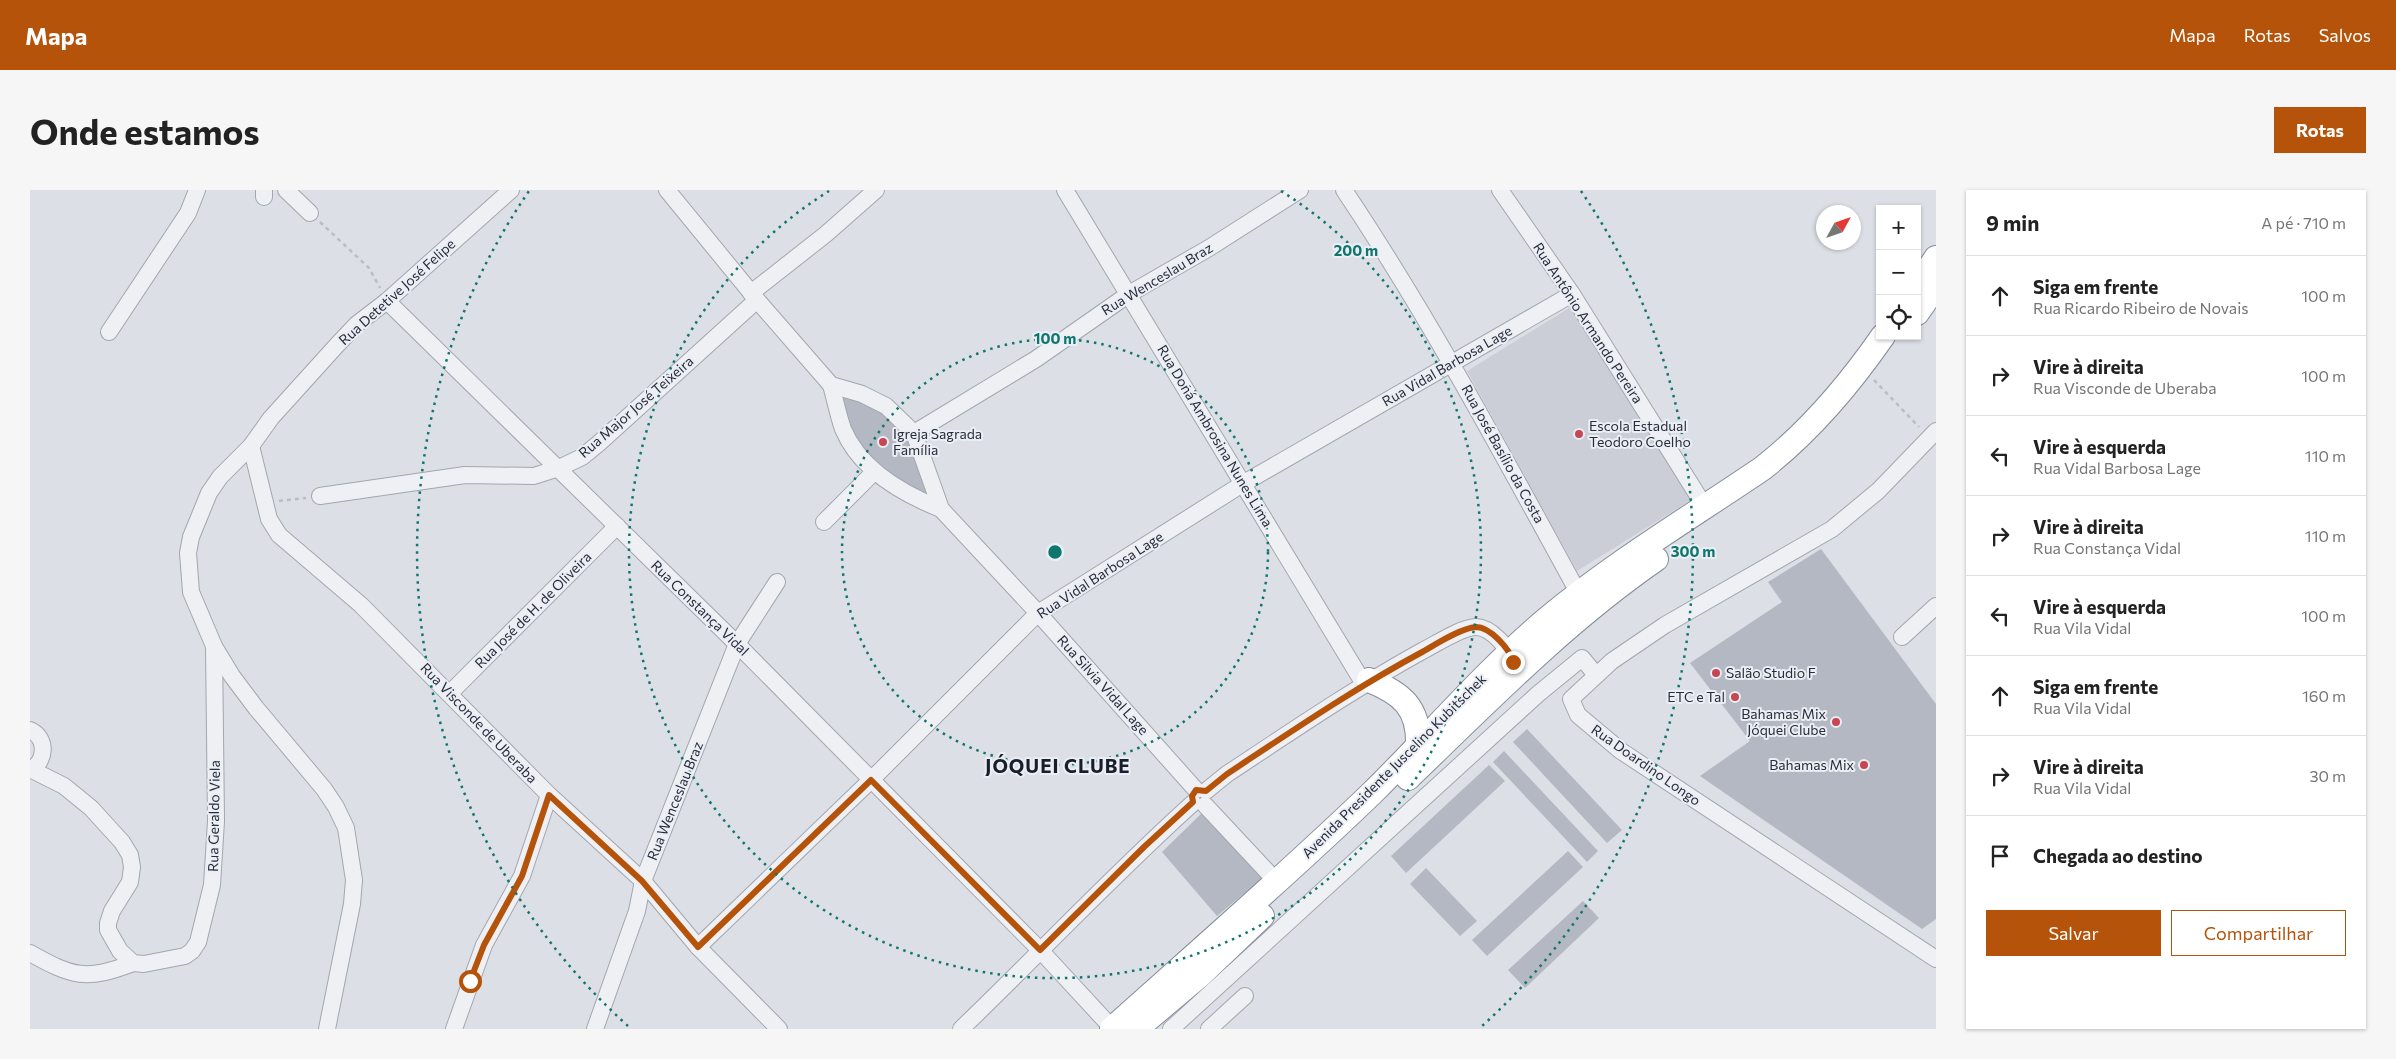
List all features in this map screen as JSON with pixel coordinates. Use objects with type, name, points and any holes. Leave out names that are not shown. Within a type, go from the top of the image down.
[{"type":"highway","points":[[1921,281],[1936,258]]},
{"type":"highway","points":[[1921,307],[1936,286]]},
{"type":"highway","name":"Avenida Presidente Juscelino Kubitschek","points":[[1136,1029],[1200,975],[1579,594],[1705,508],[1785,450],[1846,386],[1880,340]]},
{"type":"highway","name":"Avenida Presidente Juscelino Kubitschek","points":[[1113,1029],[1278,882],[1360,804],[1418,744],[1511,663],[1535,656],[1632,576],[1770,479],[1840,416],[1873,379],[1899,340]]},
{"type":"highway","points":[[1366,682],[1396,693],[1411,709],[1419,730],[1418,744]]},
{"type":"street","points":[[109,332],[148,270],[188,213],[197,190]]},
{"type":"street","points":[[286,190],[310,213]]},
{"type":"street","name":"Rua Detetive José Felipe","points":[[251,446],[271,418],[343,338],[369,313],[387,301],[511,190]]},
{"type":"street","points":[[667,190],[754,297],[831,385],[844,430],[874,472],[895,486],[942,509]]},
{"type":"street","name":"Rua Major José Teixeira","points":[[320,496],[465,475],[534,476],[559,468],[582,457],[754,297],[876,190]]},
{"type":"street","name":"Rua Doná Ambrosina Nunes Lima","points":[[1065,190],[1366,682]]},
{"type":"street","name":"Rua Wenceslau Braz","points":[[914,433],[1036,359],[1129,294],[1209,248],[1300,190]]},
{"type":"street","name":"Rua José Basílio da Costa","points":[[1344,190],[1389,258],[1453,363],[1579,594]]},
{"type":"street","name":"Rua Antônio Armando Pereira","points":[[1500,190],[1572,294],[1705,508]]},
{"type":"street","name":"Rua Vidal Barbosa Lage","points":[[698,947],[871,780],[1038,613],[1244,483],[1572,294]]},
{"type":"street","name":"Rua Constança Vidal","points":[[387,301],[737,644],[1040,950],[1113,1029]]},
{"type":"street","name":"Rua Silvia Vidal Lage","points":[[831,385],[862,394],[886,406],[914,433],[942,509],[1038,613],[1200,797],[1278,882]]},
{"type":"street","name":"Rua Doardino Longo","points":[[1933,435],[1878,491],[1832,529],[1664,626],[1612,661],[1572,697],[1575,710],[1583,721],[1621,751],[1936,959]]},
{"type":"street","name":"Rua Visconde de Uberaba","points":[[251,446],[272,528],[361,605],[549,795],[642,881],[698,947],[779,1029]]},
{"type":"street","name":"Rua Geraldo Viela","points":[[30,953],[64,971],[87,976],[103,974],[133,963],[144,964],[185,956],[192,951],[198,942],[212,884],[216,821],[214,646],[191,592],[188,553],[191,537],[209,493],[220,477],[251,446]]},
{"type":"street","points":[[824,522],[874,472]]},
{"type":"street","name":"Rua José de H. de Oliveira","points":[[450,693],[617,526]]},
{"type":"street","name":"Rua Wenceslau Braz","points":[[595,1029],[637,911],[642,881],[737,644],[777,582]]},
{"type":"street","points":[[1902,637],[1936,606]]},
{"type":"street","points":[[961,1029],[1144,847],[1227,774],[1366,682],[1443,640],[1476,627],[1490,634],[1511,663]]},
{"type":"street","points":[[214,646],[232,676],[256,708],[324,789],[336,807],[346,828],[354,880],[352,904],[327,1029]]},
{"type":"street","points":[[1171,1029],[1538,694],[1582,658],[1596,675]]},
{"type":"street","points":[[30,730],[41,740],[44,751],[40,762],[31,770],[64,786],[91,808],[122,842],[130,855],[132,867],[130,882],[112,911],[108,930],[120,951],[133,963]]},
{"type":"street","points":[[454,1029],[484,945],[522,876],[549,795]]},
{"type":"street","points":[[1209,1029],[1245,996]]},
{"type":"path","points":[[310,213],[369,268],[387,301]]},
{"type":"path","points":[[1873,379],[1933,435]]},
{"type":"path","points":[[265,502],[320,496]]},
{"type":"shaded area","name":"Escola Estadual Teodoro Coelho","points":[[1574,305],[1696,497],[1577,571],[1467,371]]},
{"type":"building","name":"Igreja Sagrada Família","points":[[843,397],[877,405],[899,425],[931,485],[927,493],[911,488],[868,455],[847,428]]},
{"type":"building","name":"Bahamas Mix Jóquei Clube","points":[[1821,549],[1936,704],[1936,919],[1922,929],[1700,776],[1750,741],[1690,663],[1782,602],[1768,582]]},
{"type":"building","points":[[1527,729],[1622,830],[1607,843],[1513,742]]},
{"type":"building","points":[[1504,751],[1598,851],[1587,862],[1493,762]]},
{"type":"building","points":[[1489,765],[1505,781],[1406,873],[1391,856]]},
{"type":"building","points":[[1204,811],[1266,875],[1217,916],[1162,852]]},
{"type":"building","points":[[1568,851],[1583,867],[1487,956],[1472,940]]},
{"type":"building","points":[[1426,868],[1477,921],[1460,936],[1410,884]]},
{"type":"building","points":[[1583,901],[1599,918],[1525,988],[1508,970]]},
{"type":"place","name":"Escola Estadual Teodoro Coelho","points":[[1579,434]]},
{"type":"place","name":"Igreja Sagrada Família","points":[[883,442]]},
{"type":"place","name":"Salão Studio F","points":[[1716,673]]},
{"type":"place","name":"ETC e Tal","points":[[1735,697]]},
{"type":"place","name":"Bahamas Mix Jóquei Clube","points":[[1836,722]]},
{"type":"place","name":"Bahamas Mix","points":[[1864,765]]},
{"type":"district","name":"JÓQUEI CLUBE","points":[[1058,766]]},
{"type":"route","points":[[470,981],[484,945],[522,876],[549,795],[642,881],[698,947],[871,780],[1040,950],[1144,847],[1193,802],[1192,796],[1196,790],[1202,789],[1206,791],[1227,774],[1369,680],[1443,640],[1476,627],[1483,629],[1497,639],[1509,652],[1513,662]]}]
